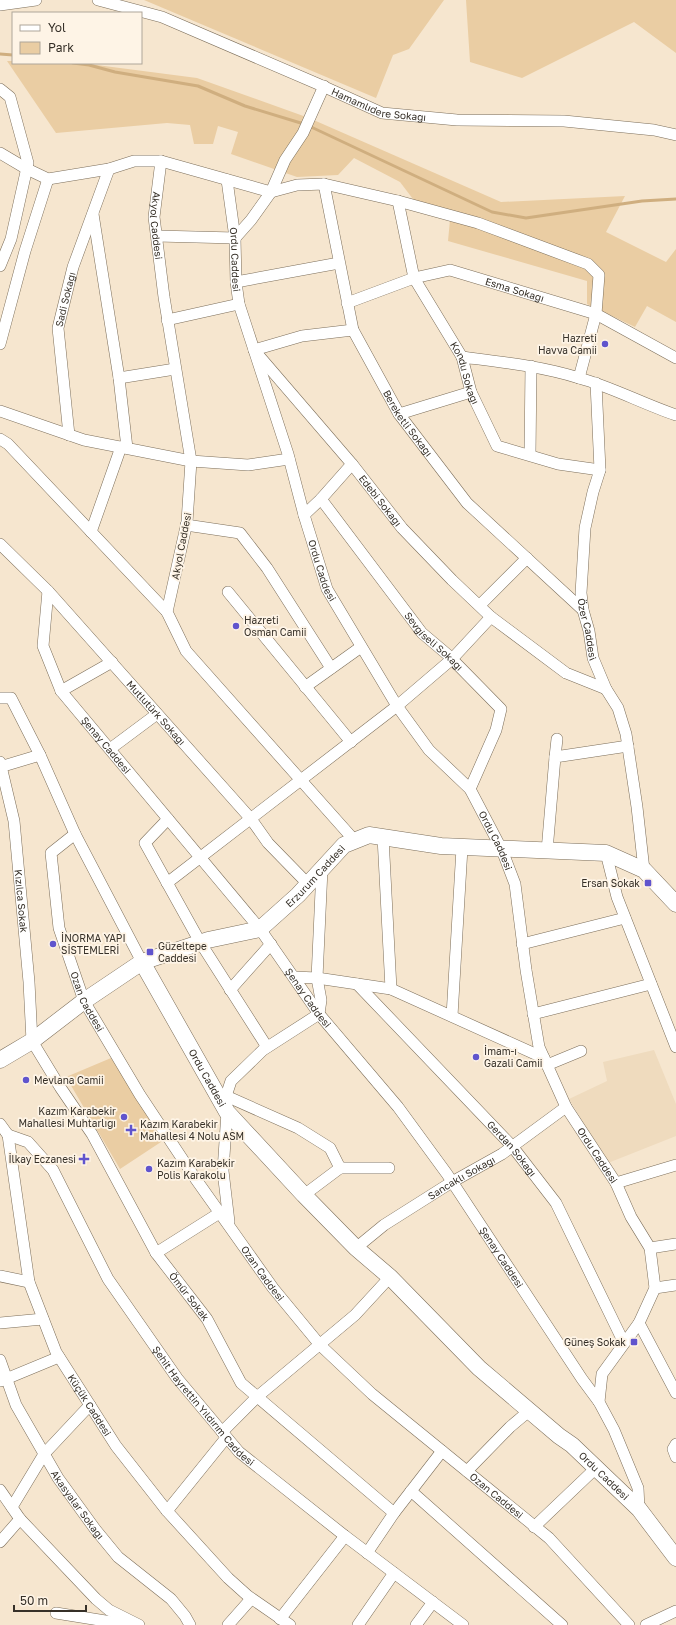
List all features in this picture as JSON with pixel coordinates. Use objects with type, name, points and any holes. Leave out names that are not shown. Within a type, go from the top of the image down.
[{"type":"street","points":[[0,4],[36,0]]},
{"type":"street","name":"Hamamlıdere Sokağı","points":[[98,0],[162,17],[324,86],[382,113],[457,120],[564,121],[654,130],[676,135]]},
{"type":"street","points":[[157,236],[235,238],[252,220],[271,192],[284,160],[304,129],[324,86]]},
{"type":"street","points":[[0,89],[10,97],[28,163],[11,239],[0,266]]},
{"type":"street","points":[[0,153],[27,169],[48,179],[109,169],[134,161],[161,161],[271,192],[298,185],[324,184],[398,201],[478,223],[588,264],[599,275],[596,314],[579,378]]},
{"type":"street","name":"Akyol Caddesi","points":[[161,161],[154,217],[167,320],[191,461],[186,525],[166,612]]},
{"type":"street","name":"Sadi Sokağı","points":[[69,435],[58,328],[73,267],[109,169]]},
{"type":"street","points":[[0,344],[25,250],[48,179]]},
{"type":"street","name":"Ordu Caddesi","points":[[227,180],[235,238],[238,304],[289,460],[327,589],[397,706],[429,750],[470,789],[502,850],[515,884],[522,944],[539,1047],[566,1107],[616,1183],[631,1217],[650,1248],[655,1288]]},
{"type":"street","name":"Bereketli Sokağı","points":[[324,184],[353,330],[399,414],[467,503],[583,610]]},
{"type":"street","name":"Kondu Sokağı","points":[[398,201],[414,278],[462,357],[471,392],[497,446],[558,464],[600,470]]},
{"type":"street","points":[[91,532],[124,448],[119,378],[93,213]]},
{"type":"street","points":[[236,282],[339,263]]},
{"type":"street","name":"Esma Sokağı","points":[[347,303],[414,278],[450,270],[596,314],[676,358]]},
{"type":"street","points":[[167,320],[238,304]]},
{"type":"street","points":[[254,350],[302,336],[353,330]]},
{"type":"street","name":"Edebi Sokağı","points":[[254,350],[352,464],[402,528],[452,580],[491,617],[566,673],[606,690]]},
{"type":"street","points":[[462,357],[531,366],[579,378],[596,383],[654,408],[676,415]]},
{"type":"street","points":[[530,455],[531,366]]},
{"type":"street","points":[[119,378],[175,369]]},
{"type":"street","name":"Özer Caddesi","points":[[596,383],[600,470],[593,492],[585,528],[581,593],[583,610],[590,631],[593,658],[606,690],[618,708],[628,746],[638,807],[644,870]]},
{"type":"street","points":[[399,414],[471,392]]},
{"type":"street","points":[[0,412],[84,440],[191,461],[248,465],[289,460]]},
{"type":"street","points":[[0,438],[8,444],[166,612],[186,651],[355,841]]},
{"type":"street","points":[[304,515],[321,499],[352,464]]},
{"type":"street","name":"Sevgiseli Sokağı","points":[[321,499],[422,633],[452,659],[501,709],[496,730],[470,789]]},
{"type":"street","points":[[186,525],[240,533],[267,568],[331,668]]},
{"type":"street","name":"Mutlutürk Sokağı","points":[[0,544],[48,591],[250,819],[268,843],[308,884]]},
{"type":"street","points":[[480,606],[526,558]]},
{"type":"street","name":"Şenay Caddesi","points":[[48,591],[43,646],[61,691],[260,929],[319,1014],[398,1107],[452,1182],[582,1380],[599,1402]]},
{"type":"street","points":[[228,592],[351,742]]},
{"type":"street","points":[[168,883],[397,706],[452,659],[491,617]]},
{"type":"street","points":[[305,687],[361,647]]},
{"type":"street","points":[[61,691],[112,662]]},
{"type":"street","points":[[0,698],[11,698],[40,755],[75,834],[142,962]]},
{"type":"street","points":[[110,749],[157,714]]},
{"type":"street","points":[[547,851],[557,739]]},
{"type":"street","points":[[555,757],[628,746]]},
{"type":"street","points":[[1,765],[40,755]]},
{"type":"street","name":"Kızılca Sokak","points":[[1,765],[14,821],[29,982],[32,1041]]},
{"type":"street","points":[[168,819],[145,843],[200,942],[267,1047]]},
{"type":"street","name":"Ozan Caddesi","points":[[75,834],[51,853],[59,928],[84,1001],[140,1095],[195,1178],[221,1212],[273,1288],[320,1345],[372,1394],[435,1447],[442,1451],[549,1538],[629,1625]]},
{"type":"street","name":"Erzurum Caddesi","points":[[260,929],[308,884],[344,844],[369,835],[462,848],[606,853],[644,870],[676,904]]},
{"type":"street","points":[[383,838],[391,989]]},
{"type":"street","points":[[452,1016],[462,848]]},
{"type":"street","points":[[606,853],[617,897],[676,1047]]},
{"type":"street","points":[[230,1227],[223,1170],[227,1104],[231,1081],[267,1047],[319,1014],[321,1000],[317,978],[322,869]]},
{"type":"street","points":[[522,944],[625,918]]},
{"type":"street","points":[[0,1060],[32,1041],[84,1001],[142,962],[200,942],[260,929]]},
{"type":"street","points":[[230,990],[271,944]]},
{"type":"street","name":"Ordu Caddesi","points":[[142,962],[227,1104],[304,1195],[356,1248],[390,1277],[479,1368],[529,1411],[572,1445],[596,1468],[639,1510],[676,1558]]},
{"type":"street","points":[[294,977],[317,978],[391,989],[452,1016],[545,1061],[581,1051]]},
{"type":"street","name":"Gerdan Sokağı","points":[[357,984],[512,1146],[556,1203],[624,1343]]},
{"type":"street","points":[[533,1014],[651,984]]},
{"type":"street","name":"Ömür Sokak","points":[[32,1041],[60,1087],[92,1134],[156,1253],[207,1319],[241,1383],[394,1512]]},
{"type":"street","points":[[227,1104],[298,1128],[330,1148],[340,1168]]},
{"type":"street","name":"Sancaklı Sokağı","points":[[356,1248],[384,1225],[452,1182],[502,1154],[566,1107]]},
{"type":"street","name":"Küçük Caddesi","points":[[0,1124],[8,1135],[29,1282],[59,1356],[116,1446],[167,1511],[228,1578],[251,1599],[290,1625]]},
{"type":"street","name":"Şehit Hayrettin Yıldırım Caddesi","points":[[8,1135],[28,1142],[53,1170],[108,1279],[177,1378],[239,1452],[345,1536],[463,1625]]},
{"type":"street","points":[[616,1183],[676,1166]]},
{"type":"street","points":[[304,1195],[340,1168],[389,1168]]},
{"type":"street","points":[[156,1253],[221,1212]]},
{"type":"street","points":[[650,1248],[676,1244]]},
{"type":"street","points":[[0,1276],[29,1282]]},
{"type":"street","points":[[167,1511],[224,1435],[257,1397],[355,1315],[390,1277]]},
{"type":"street","points":[[599,1402],[602,1374],[639,1323],[655,1288],[676,1285]]},
{"type":"street","points":[[0,1323],[43,1319]]},
{"type":"street","points":[[639,1323],[676,1393]]},
{"type":"street","points":[[3,1380],[59,1356]]},
{"type":"street","name":"Akasyalar Sokağı","points":[[0,1360],[3,1380],[16,1405],[58,1478],[95,1530],[118,1557],[171,1599],[185,1616],[190,1625]]},
{"type":"street","name":"Ordu Caddesi","points":[[599,1402],[614,1430],[638,1488],[639,1510]]},
{"type":"street","points":[[12,1508],[44,1454],[90,1405]]},
{"type":"street","points":[[467,1471],[510,1427],[529,1411]]},
{"type":"street","points":[[676,1444],[673,1449],[676,1457]]},
{"type":"street","points":[[367,1552],[394,1512],[442,1451]]},
{"type":"street","points":[[534,1527],[596,1468]]},
{"type":"street","points":[[0,1490],[20,1519],[96,1599],[109,1610],[139,1625]]},
{"type":"street","points":[[411,1491],[562,1625]]},
{"type":"street","points":[[0,1542],[20,1519]]},
{"type":"street","points":[[280,1619],[345,1536]]},
{"type":"street","points":[[358,1625],[394,1573]]},
{"type":"street","points":[[228,1625],[251,1599]]},
{"type":"street","points":[[416,1625],[433,1602]]},
{"type":"street","points":[[646,1625],[676,1612]]},
{"type":"street","points":[[56,1613],[130,1625]]},
{"type":"shaded area","points":[[654,1050],[676,1104],[676,1136],[608,1163],[569,1099],[607,1081],[603,1062]]},
{"type":"green space","points":[[144,0],[444,0],[409,49],[393,55],[376,98]]},
{"type":"green space","points":[[466,0],[676,0],[676,53],[634,22],[522,78],[470,62]]},
{"type":"green space","points":[[7,61],[12,61],[12,64],[89,64],[197,78],[309,118],[501,202],[625,196],[606,232],[666,262],[676,249],[676,322],[647,306],[635,327],[587,304],[587,281],[448,241],[450,220],[416,203],[400,182],[354,158],[338,175],[297,177],[231,154],[238,132],[218,126],[213,144],[194,144],[190,125],[167,123],[56,133]]},
{"type":"green space","points":[[111,1058],[164,1140],[120,1169],[66,1077]]},
{"type":"waterway","points":[[0,54],[12,55]]},
{"type":"waterway","points":[[81,64],[115,72],[198,86],[245,106],[304,124]]},
{"type":"waterway","points":[[309,126],[492,212],[526,218],[642,201],[676,199]]},
{"type":"place","name":"Hazreti Havva Camii","points":[[605,344]]},
{"type":"place","name":"Hazreti Osman Camii","points":[[236,626]]},
{"type":"place","name":"Ersan Sokak","points":[[648,883]]},
{"type":"place","name":"İNORMA YAPI SİSTEMLERİ","points":[[53,944]]},
{"type":"place","name":"Güzeltepe Caddesi","points":[[150,952]]},
{"type":"place","name":"İmam-ı Gazali Camii","points":[[476,1057]]},
{"type":"place","name":"Mevlana Camii","points":[[26,1080]]},
{"type":"place","name":"Kazım Karabekir Mahallesi Muhtarlığı","points":[[124,1117]]},
{"type":"place","name":"Kazım Karabekir Mahallesi 4 Nolu ASM","points":[[131,1130]]},
{"type":"place","name":"İlkay Eczanesi","points":[[84,1159]]},
{"type":"place","name":"Kazım Karabekir Polis Karakolu","points":[[149,1169]]},
{"type":"place","name":"Güneş Sokak","points":[[634,1342]]}]
